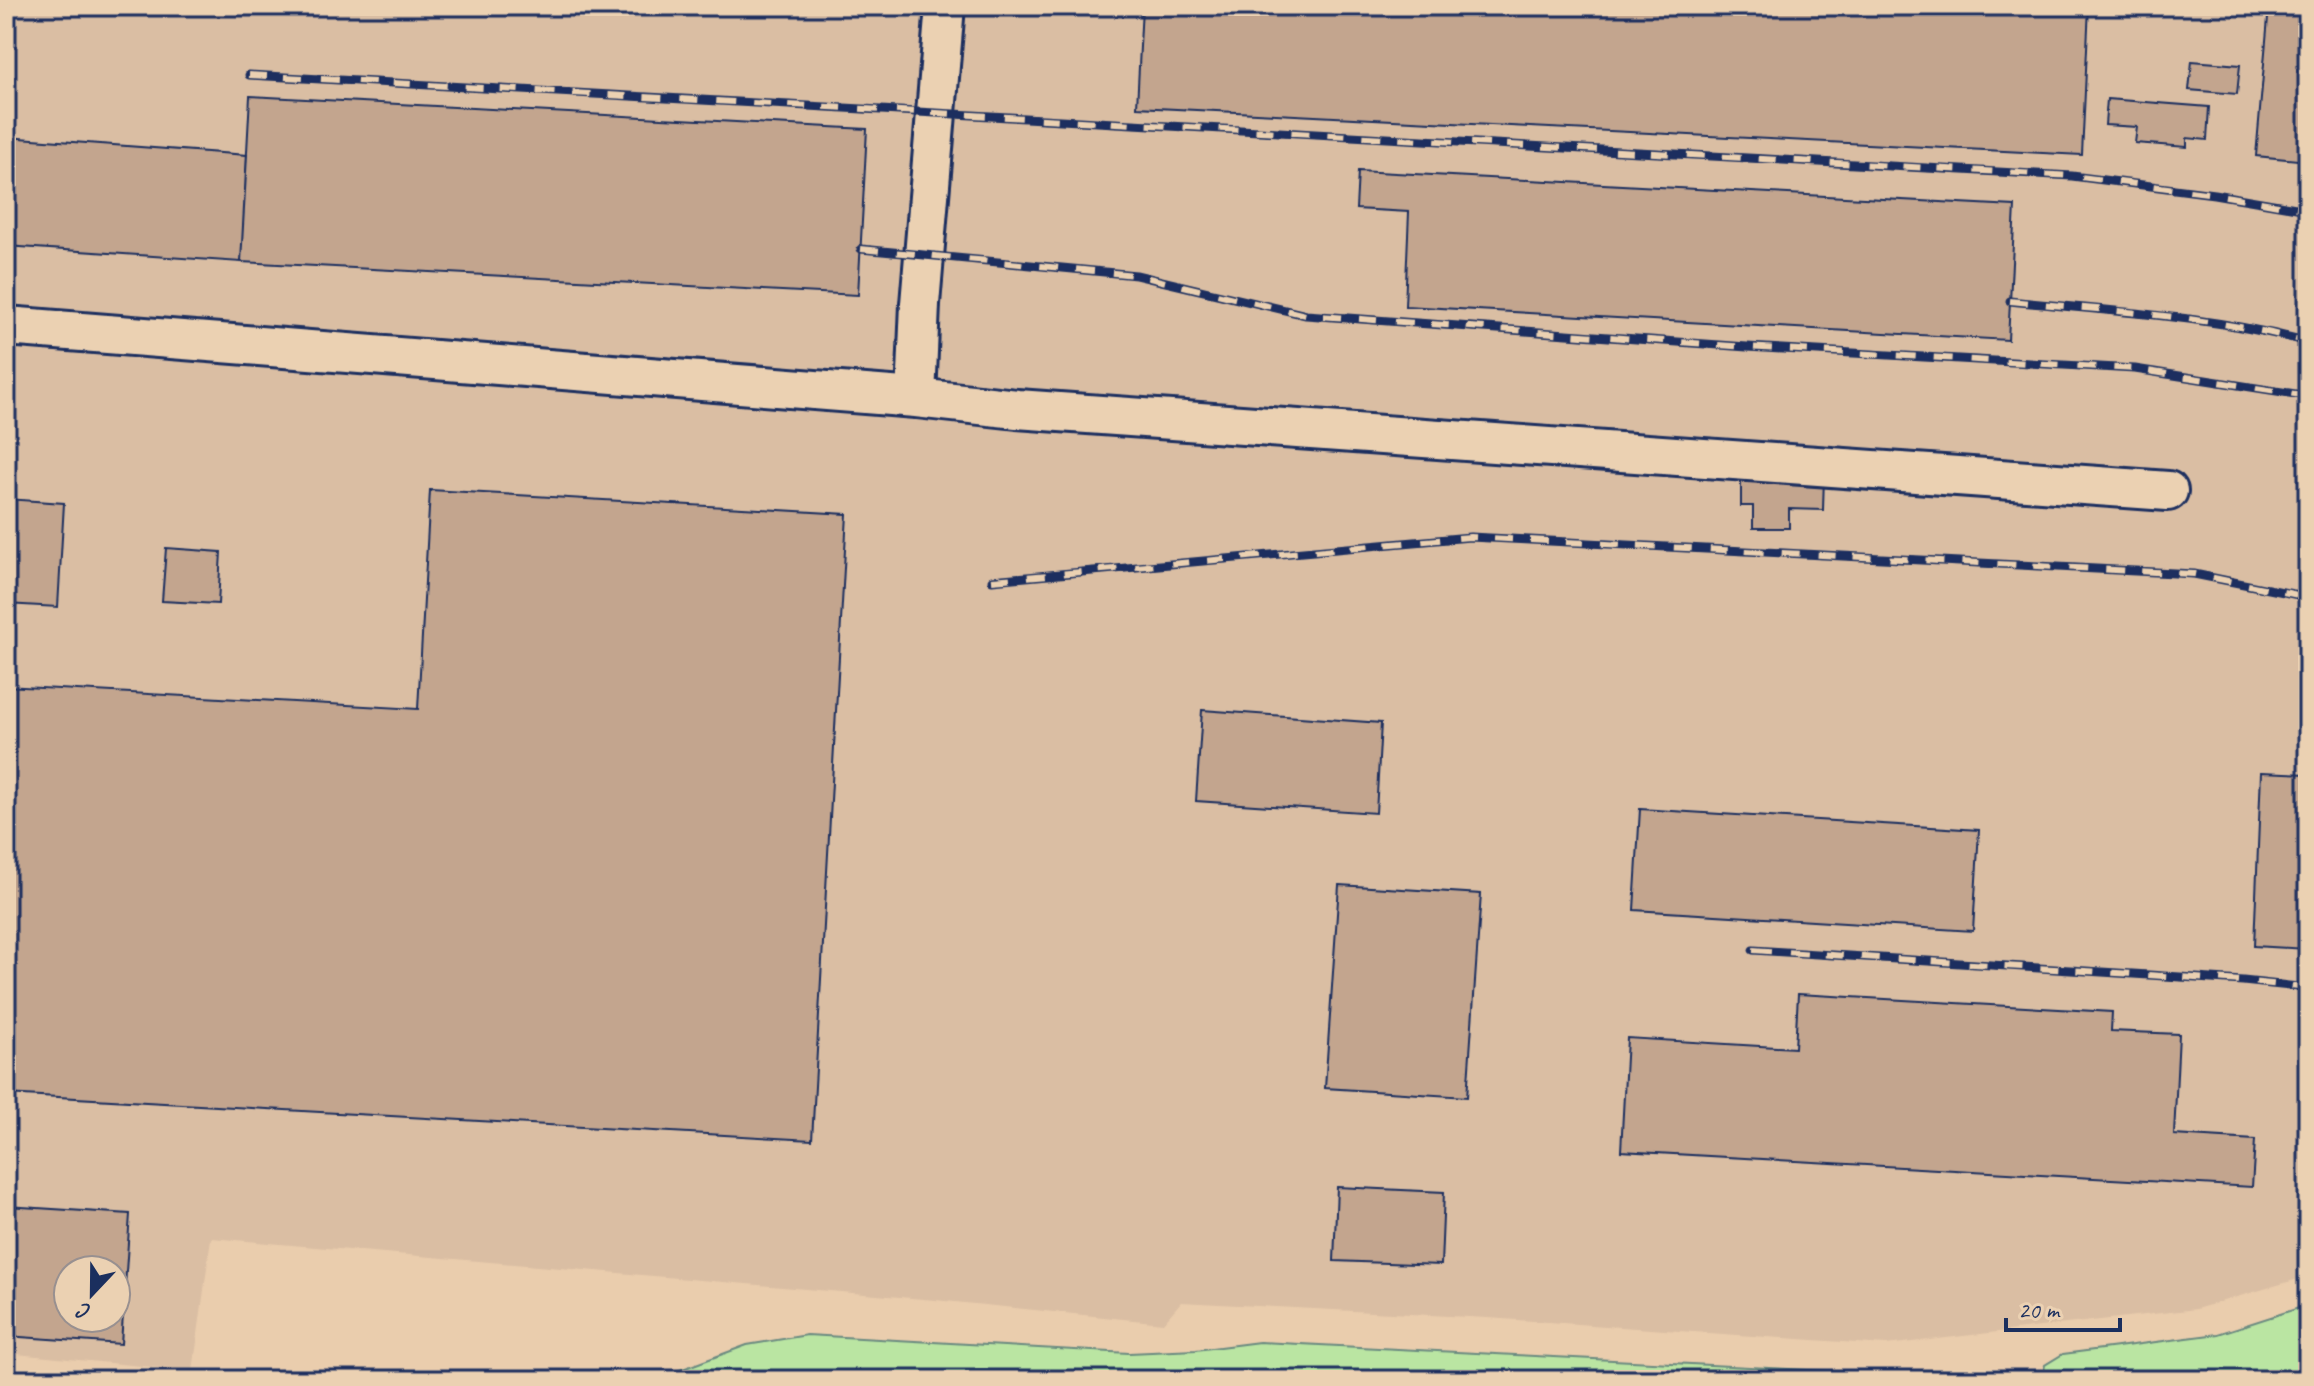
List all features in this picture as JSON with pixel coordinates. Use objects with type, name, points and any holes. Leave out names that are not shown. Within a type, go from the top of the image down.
[{"type":"lane","points":[[916,398],[920,304],[945,6]]},
{"type":"lane","points":[[6,326],[1049,411],[2168,491]]},
{"type":"shaded area","points":[[6,6],[2308,6],[2308,1276],[2196,1309],[1886,1345],[1488,1318],[1181,1302],[1163,1323],[935,1300],[211,1238],[193,1371],[6,1353]]},
{"type":"green space","points":[[2308,1305],[2308,1380],[2042,1380],[2045,1365],[2063,1354],[2218,1334]]},
{"type":"green space","points":[[807,1335],[1129,1353],[1196,1350],[1259,1342],[1865,1373],[1918,1380],[653,1380],[747,1345]]},
{"type":"building","points":[[1142,6],[2089,6],[2082,155],[1137,107]]},
{"type":"building","points":[[2269,6],[2308,6],[2308,161],[2256,156]]},
{"type":"building","points":[[2192,61],[2240,65],[2237,94],[2189,90]]},
{"type":"building","points":[[250,96],[867,129],[858,295],[241,262]]},
{"type":"building","points":[[2107,99],[2209,107],[2207,140],[2187,138],[2187,147],[2135,143],[2137,127],[2105,125]]},
{"type":"building","points":[[6,137],[247,155],[241,262],[6,246]]},
{"type":"building","points":[[1358,171],[2015,206],[2008,340],[1405,306],[1409,212],[1356,209]]},
{"type":"building","points":[[1741,473],[1824,475],[1823,510],[1789,509],[1789,528],[1753,528],[1753,506],[1741,506]]},
{"type":"building","points":[[430,490],[847,514],[812,1140],[6,1094],[6,686],[418,709]]},
{"type":"building","points":[[6,499],[64,503],[58,607],[6,604]]},
{"type":"building","points":[[166,548],[221,552],[218,604],[162,601]]},
{"type":"building","points":[[1202,710],[1381,723],[1376,813],[1196,801]]},
{"type":"building","points":[[2261,772],[2308,774],[2308,949],[2254,946]]},
{"type":"building","points":[[1640,809],[1979,830],[1973,931],[1634,910]]},
{"type":"building","points":[[1339,885],[1481,894],[1467,1097],[1325,1088]]},
{"type":"building","points":[[1798,994],[2112,1012],[2111,1031],[2179,1034],[2174,1135],[2255,1140],[2252,1187],[1621,1151],[1627,1038],[1795,1048]]},
{"type":"building","points":[[1337,1187],[1444,1192],[1441,1265],[1334,1261]]},
{"type":"building","points":[[6,1206],[130,1214],[127,1254],[52,1254],[52,1334],[122,1334],[121,1344],[6,1336]]},
{"type":"railway","points":[[249,75],[2072,176],[2214,194],[2308,210]]},
{"type":"railway","points":[[861,249],[1136,275],[1306,315],[1747,347],[2135,369],[2308,396]]},
{"type":"railway","points":[[2010,301],[2197,320],[2308,342]]},
{"type":"railway","points":[[992,580],[1470,537],[2194,574],[2308,597]]},
{"type":"railway","points":[[1753,950],[2243,981],[2308,988]]}]
